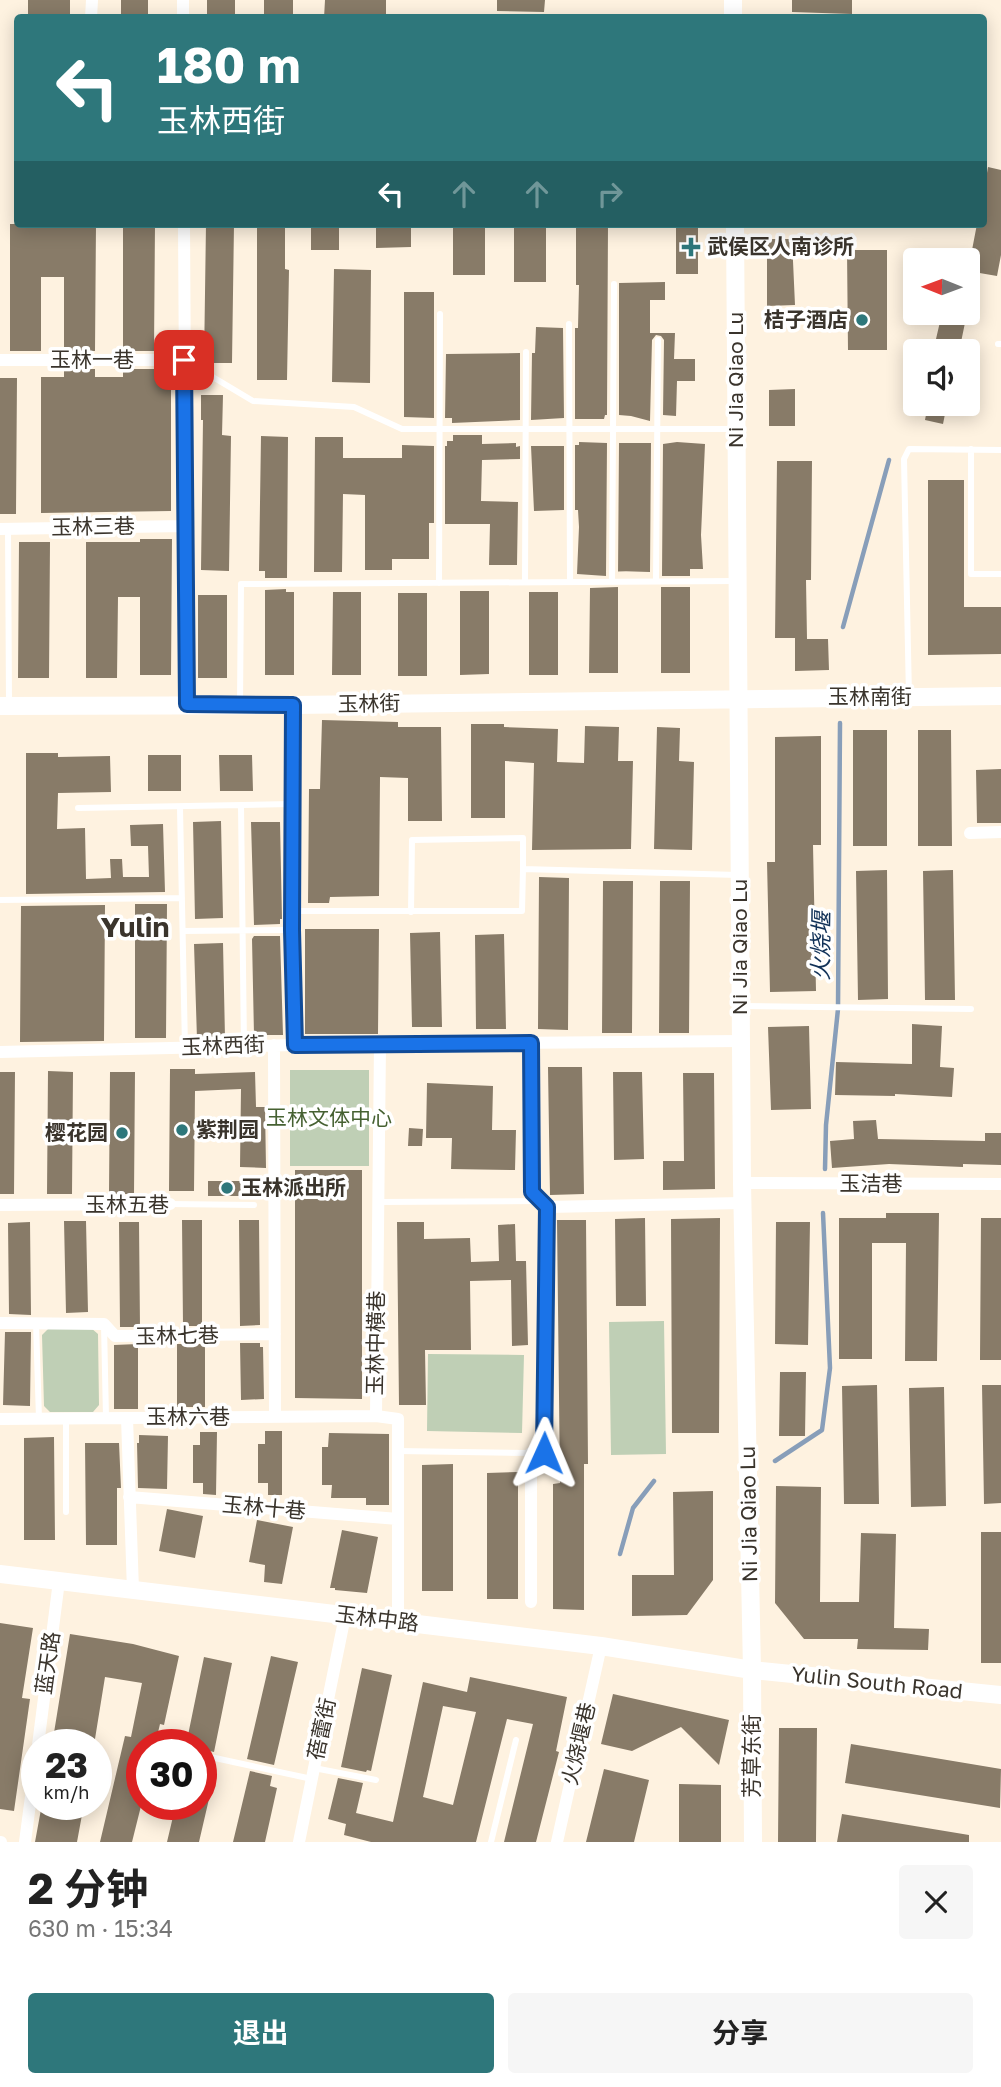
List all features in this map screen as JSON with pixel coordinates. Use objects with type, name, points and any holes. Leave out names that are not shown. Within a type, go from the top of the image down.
[{"type":"main road","name":"Ni Jia Qiao Lu","points":[[735,228],[742,1203],[752,1670]]},
{"type":"main road","name":"玉林南街","points":[[738,699],[1001,696]]},
{"type":"main road","name":"玉林街","points":[[4,706],[738,699]]},
{"type":"main road","name":"玉林中路","points":[[0,1574],[601,1646],[752,1670]]},
{"type":"main road","name":"Yulin South Road","points":[[752,1670],[1001,1695]]},
{"type":"main road","name":"芳草东街","points":[[752,1670],[752,1842]]},
{"type":"street","points":[[184,228],[187,704]]},
{"type":"street","name":"玉林一巷","points":[[0,360],[184,360]]},
{"type":"street","name":"玉林三巷","points":[[4,529],[185,526]]},
{"type":"street","points":[[293,705],[291,804],[295,1045]]},
{"type":"street","points":[[970,833],[1001,832]]},
{"type":"street","name":"玉林西街","points":[[0,1052],[274,1045],[741,1041]]},
{"type":"street","points":[[531,1043],[532,1192],[544,1204],[544,1453],[531,1453],[531,1601]]},
{"type":"street","name":"玉林中横巷","points":[[380,1044],[376,1416],[398,1419],[398,1622]]},
{"type":"street","points":[[274,1045],[275,1417]]},
{"type":"street","name":"玉洁巷","points":[[742,1183],[1001,1184]]},
{"type":"street","points":[[544,1204],[742,1203]]},
{"type":"street","name":"玉林五巷","points":[[0,1205],[170,1204]]},
{"type":"street","name":"玉林七巷","points":[[0,1323],[104,1324],[115,1336],[275,1334]]},
{"type":"street","name":"玉林六巷","points":[[0,1419],[376,1416]]},
{"type":"street","points":[[127,1418],[132,1590]]},
{"type":"street","name":"玉林十巷","points":[[130,1497],[398,1519]]},
{"type":"street","name":"蓝天路","points":[[40,1729],[59,1581]]},
{"type":"street","name":"蓓蕾街","points":[[299,1842],[345,1616]]},
{"type":"street","name":"火烧堰巷","points":[[557,1842],[601,1646]]},
{"type":"street","points":[[25,1842],[28,1820]]},
{"type":"lane","points":[[612,582],[614,284]]},
{"type":"lane","points":[[439,583],[440,314]]},
{"type":"lane","points":[[569,324],[570,582]]},
{"type":"lane","points":[[656,581],[658,340]]},
{"type":"lane","points":[[525,582],[526,352]]},
{"type":"lane","points":[[184,360],[253,401],[354,407],[402,429],[737,429]]},
{"type":"lane","points":[[909,697],[904,459],[909,449],[1001,450]]},
{"type":"lane","points":[[971,449],[971,574],[1001,574]]},
{"type":"lane","points":[[4,529],[4,706]]},
{"type":"lane","points":[[240,704],[241,584],[738,581]]},
{"type":"lane","points":[[78,808],[291,804]]},
{"type":"lane","points":[[241,806],[244,1046]]},
{"type":"lane","points":[[180,808],[185,1048]]},
{"type":"lane","points":[[292,911],[411,912],[522,911],[523,838],[412,840],[411,912]]},
{"type":"lane","points":[[523,869],[740,875]]},
{"type":"lane","points":[[0,900],[182,898]]},
{"type":"lane","points":[[183,931],[292,930]]},
{"type":"lane","points":[[741,1006],[971,1009]]},
{"type":"lane","points":[[378,1202],[544,1204]]},
{"type":"lane","name":"玉林五巷","points":[[170,1204],[254,1205]]},
{"type":"lane","points":[[36,1323],[39,1419]]},
{"type":"lane","points":[[104,1324],[106,1418]]},
{"type":"lane","points":[[66,1418],[66,1512]]},
{"type":"lane","points":[[398,1451],[531,1453]]},
{"type":"lane","points":[[491,1842],[516,1740]]},
{"type":"lane","points":[[217,1758],[376,1780]]},
{"type":"green space","name":"玉林文体中心","points":[[290,1070],[369,1070],[369,1166],[290,1166]]},
{"type":"green space","points":[[664,1321],[666,1454],[611,1455],[609,1322]]},
{"type":"green space","points":[[50,1327],[91,1328],[98,1334],[99,1405],[93,1412],[50,1412],[44,1406],[42,1335]]},
{"type":"green space","points":[[428,1354],[524,1355],[522,1433],[427,1431]]},
{"type":"building","points":[[28,0],[70,0],[70,14],[28,14]]},
{"type":"building","points":[[121,0],[148,0],[148,14],[121,14]]},
{"type":"building","points":[[207,0],[235,0],[235,14],[207,14]]},
{"type":"building","points":[[264,0],[293,0],[293,14],[264,14]]},
{"type":"building","points":[[325,0],[386,0],[386,14],[324,14]]},
{"type":"building","points":[[497,0],[545,0],[544,12],[497,11]]},
{"type":"building","points":[[792,0],[852,0],[852,14],[792,12]]},
{"type":"building","points":[[988,167],[1001,170],[1001,255],[997,276],[980,273],[980,248],[972,248],[976,228],[987,228]]},
{"type":"building","points":[[10,224],[14,224],[14,228],[96,228],[95,351],[64,351],[64,277],[41,277],[41,351],[10,351]]},
{"type":"building","points":[[123,228],[155,228],[154,351],[123,351]]},
{"type":"building","points":[[206,228],[234,228],[232,363],[204,363]]},
{"type":"building","points":[[257,228],[285,228],[285,269],[289,270],[287,380],[257,380]]},
{"type":"building","points":[[311,228],[339,228],[339,250],[311,250]]},
{"type":"building","points":[[376,228],[411,228],[411,247],[376,248]]},
{"type":"building","points":[[453,228],[485,228],[485,275],[453,275]]},
{"type":"building","points":[[514,228],[546,228],[546,282],[514,282]]},
{"type":"building","points":[[576,228],[608,228],[607,415],[604,419],[575,419],[575,328],[578,328],[579,285],[576,285]]},
{"type":"building","points":[[676,228],[698,228],[698,274],[676,274]]},
{"type":"building","points":[[767,239],[792,239],[795,305],[767,306]]},
{"type":"building","points":[[847,250],[887,250],[887,350],[848,350]]},
{"type":"building","points":[[334,269],[371,270],[370,383],[332,382]]},
{"type":"building","points":[[665,282],[665,300],[650,300],[650,333],[675,333],[674,359],[695,359],[695,381],[677,381],[676,416],[663,415],[664,340],[656,335],[652,340],[650,421],[619,415],[619,283]]},
{"type":"building","points":[[404,292],[434,292],[434,418],[404,417]]},
{"type":"building","points":[[939,326],[964,326],[962,339],[936,339]]},
{"type":"building","points":[[536,327],[563,328],[564,418],[531,420],[532,353],[535,353]]},
{"type":"building","points":[[520,353],[520,420],[452,423],[452,418],[445,418],[446,354]]},
{"type":"building","points":[[64,369],[95,369],[95,377],[123,377],[123,369],[154,369],[154,375],[171,375],[171,511],[41,513],[41,377],[64,377]]},
{"type":"building","points":[[0,378],[17,378],[16,514],[0,514]]},
{"type":"building","points":[[795,389],[795,426],[769,426],[769,390]]},
{"type":"building","points":[[201,395],[223,395],[222,435],[231,436],[229,571],[201,570]]},
{"type":"building","points":[[926,416],[945,416],[943,424],[925,420]]},
{"type":"building","points":[[453,435],[482,435],[482,444],[516,443],[516,447],[520,446],[520,459],[482,460],[481,501],[518,502],[517,565],[489,565],[490,524],[445,524],[445,446],[447,441],[453,441]]},
{"type":"building","points":[[261,436],[288,437],[287,578],[265,578],[265,571],[259,571]]},
{"type":"building","points":[[315,437],[343,437],[343,458],[402,458],[402,445],[434,446],[434,523],[429,523],[429,559],[392,559],[392,570],[365,570],[365,495],[343,494],[342,572],[314,572]]},
{"type":"building","points":[[579,442],[607,443],[606,576],[577,574],[579,527],[578,510],[575,510],[575,445],[579,445]]},
{"type":"building","points":[[619,443],[651,443],[650,572],[618,571]]},
{"type":"building","points":[[663,444],[705,444],[701,535],[703,569],[690,569],[690,576],[662,576]]},
{"type":"building","points":[[531,446],[564,446],[564,510],[534,511]]},
{"type":"building","points":[[777,461],[812,461],[811,580],[806,580],[807,639],[828,639],[829,670],[795,671],[795,638],[775,638]]},
{"type":"building","points":[[928,480],[964,480],[964,607],[1001,607],[1001,654],[928,655]]},
{"type":"building","points":[[140,539],[172,539],[171,675],[140,675],[140,597],[118,597],[117,678],[86,678],[86,542],[140,542]]},
{"type":"building","points":[[19,542],[50,542],[49,678],[18,678]]},
{"type":"building","points":[[618,587],[618,673],[589,673],[590,588]]},
{"type":"building","points":[[661,587],[690,587],[690,673],[661,673]]},
{"type":"building","points":[[286,589],[286,592],[294,592],[294,675],[265,675],[265,590]]},
{"type":"building","points":[[460,591],[489,591],[489,674],[460,675]]},
{"type":"building","points":[[333,592],[361,592],[361,675],[332,675]]},
{"type":"building","points":[[529,592],[558,592],[558,675],[529,675]]},
{"type":"building","points":[[398,593],[427,593],[427,676],[398,676]]},
{"type":"building","points":[[198,595],[227,595],[227,678],[198,678]]},
{"type":"building","points":[[322,720],[398,722],[398,727],[441,727],[442,821],[408,821],[408,778],[380,777],[379,896],[330,897],[329,903],[308,903],[309,789],[320,789]]},
{"type":"building","points":[[471,724],[558,729],[557,762],[584,763],[585,726],[619,727],[618,761],[633,761],[631,849],[532,850],[534,763],[505,761],[505,818],[471,818]]},
{"type":"building","points":[[657,727],[680,728],[679,761],[694,762],[692,850],[654,849]]},
{"type":"building","points":[[853,730],[887,730],[887,846],[853,846]]},
{"type":"building","points":[[918,730],[951,730],[952,846],[918,846]]},
{"type":"building","points":[[821,736],[821,845],[813,845],[816,991],[770,992],[767,862],[775,862],[775,737]]},
{"type":"building","points":[[26,753],[58,753],[58,757],[110,756],[111,792],[58,793],[57,829],[85,828],[86,879],[111,878],[110,859],[122,859],[123,877],[149,877],[148,846],[131,846],[130,825],[163,824],[165,892],[26,894]]},
{"type":"building","points":[[148,755],[181,755],[181,791],[148,791]]},
{"type":"building","points":[[219,755],[252,755],[253,791],[220,791]]},
{"type":"building","points":[[1001,769],[1001,823],[977,823],[976,770]]},
{"type":"building","points":[[221,821],[223,918],[195,919],[193,822]]},
{"type":"building","points":[[251,822],[280,822],[280,924],[254,925]]},
{"type":"building","points":[[887,870],[888,999],[858,1000],[856,871]]},
{"type":"building","points":[[953,870],[955,1000],[925,1000],[923,871]]},
{"type":"building","points":[[539,877],[569,878],[568,1030],[538,1029]]},
{"type":"building","points":[[603,881],[633,881],[632,1033],[602,1033]]},
{"type":"building","points":[[660,881],[690,881],[689,1033],[659,1033]]},
{"type":"building","points":[[135,904],[167,904],[166,1038],[135,1038]]},
{"type":"building","points":[[105,905],[104,1041],[20,1042],[21,906]]},
{"type":"building","points":[[305,929],[379,929],[378,1034],[305,1034]]},
{"type":"building","points":[[440,932],[442,1027],[412,1027],[410,933]]},
{"type":"building","points":[[504,934],[506,1029],[476,1029],[475,935]]},
{"type":"building","points":[[254,936],[280,936],[283,1035],[254,1035]]},
{"type":"building","points":[[223,943],[225,1038],[197,1039],[194,944]]},
{"type":"building","points":[[912,1024],[942,1026],[940,1067],[954,1068],[952,1097],[835,1095],[836,1062],[912,1064]]},
{"type":"building","points":[[809,1026],[811,1109],[771,1110],[768,1027]]},
{"type":"building","points":[[548,1067],[582,1067],[584,1194],[550,1195]]},
{"type":"building","points":[[170,1069],[195,1069],[195,1074],[255,1072],[256,1107],[265,1107],[266,1168],[240,1167],[241,1089],[195,1091],[194,1191],[169,1191]]},
{"type":"building","points":[[48,1071],[73,1072],[72,1194],[47,1194]]},
{"type":"building","points":[[0,1072],[15,1072],[14,1194],[0,1194]]},
{"type":"building","name":"樱花园","points":[[110,1072],[135,1072],[134,1194],[109,1194]]},
{"type":"building","points":[[613,1072],[642,1072],[644,1159],[614,1160]]},
{"type":"building","points":[[683,1073],[714,1073],[715,1189],[663,1190],[663,1161],[684,1161]]},
{"type":"building","points":[[427,1083],[493,1086],[492,1130],[516,1130],[515,1170],[451,1169],[452,1138],[426,1138]]},
{"type":"building","points":[[876,1120],[878,1139],[985,1141],[985,1133],[1001,1133],[1001,1165],[963,1164],[963,1167],[889,1164],[832,1168],[830,1141],[854,1139],[853,1121]]},
{"type":"building","points":[[409,1128],[423,1129],[422,1146],[408,1146]]},
{"type":"building","points":[[295,1170],[362,1170],[362,1399],[295,1398]]},
{"type":"building","name":"玉林派出所","points":[[208,1181],[247,1181],[247,1196],[208,1196]]},
{"type":"building","points":[[886,1213],[939,1213],[937,1361],[905,1361],[906,1243],[872,1243],[872,1359],[839,1359],[839,1218],[886,1218]]},
{"type":"building","points":[[645,1218],[646,1306],[616,1306],[615,1219]]},
{"type":"building","points":[[720,1218],[719,1433],[672,1433],[671,1219]]},
{"type":"building","points":[[981,1218],[1001,1218],[1001,1360],[980,1360]]},
{"type":"building","points":[[182,1220],[202,1220],[202,1326],[183,1326]]},
{"type":"building","points":[[239,1220],[259,1220],[260,1325],[240,1326]]},
{"type":"building","points":[[557,1220],[586,1220],[588,1464],[584,1464],[584,1610],[553,1609],[553,1484],[560,1483]]},
{"type":"building","points":[[64,1221],[86,1221],[88,1312],[66,1313]]},
{"type":"building","points":[[30,1222],[31,1315],[9,1314],[8,1223]]},
{"type":"building","points":[[119,1222],[139,1222],[140,1327],[120,1327]]},
{"type":"building","points":[[397,1222],[424,1222],[424,1239],[470,1238],[471,1262],[499,1261],[498,1225],[515,1224],[516,1261],[526,1261],[528,1345],[512,1346],[511,1280],[470,1281],[471,1350],[425,1350],[426,1405],[399,1405]]},
{"type":"building","points":[[776,1222],[810,1222],[808,1345],[775,1344]]},
{"type":"building","points":[[5,1332],[31,1332],[30,1406],[3,1405]]},
{"type":"building","points":[[240,1343],[260,1343],[260,1347],[263,1347],[264,1399],[241,1400]]},
{"type":"building","points":[[138,1344],[138,1409],[114,1409],[114,1345]]},
{"type":"building","points":[[177,1344],[205,1344],[205,1407],[177,1407]]},
{"type":"building","points":[[780,1372],[806,1372],[805,1436],[779,1436]]},
{"type":"building","points":[[877,1385],[879,1504],[844,1504],[842,1386]]},
{"type":"building","points":[[982,1385],[1001,1385],[1001,1503],[984,1504]]},
{"type":"building","points":[[944,1387],[946,1506],[911,1507],[909,1388]]},
{"type":"building","points":[[265,1431],[282,1431],[282,1495],[268,1495],[268,1483],[258,1483],[258,1444],[265,1444]]},
{"type":"building","points":[[200,1432],[217,1432],[216,1495],[203,1494],[203,1483],[193,1483],[193,1445],[200,1445]]},
{"type":"building","points":[[329,1433],[389,1434],[389,1505],[366,1505],[366,1498],[331,1498],[332,1485],[322,1485],[322,1447],[328,1447]]},
{"type":"building","points":[[139,1435],[168,1436],[167,1489],[138,1488]]},
{"type":"building","points":[[54,1437],[55,1540],[24,1540],[24,1438]]},
{"type":"building","points":[[85,1443],[119,1443],[121,1488],[117,1488],[117,1545],[86,1545]]},
{"type":"building","points":[[453,1464],[453,1591],[422,1591],[422,1465]]},
{"type":"building","points":[[518,1472],[518,1599],[487,1599],[487,1473]]},
{"type":"building","points":[[776,1486],[821,1487],[820,1602],[859,1602],[861,1533],[896,1534],[894,1628],[929,1629],[928,1650],[857,1649],[858,1639],[804,1639],[775,1603]]},
{"type":"building","points":[[713,1491],[713,1580],[687,1615],[632,1616],[632,1575],[674,1575],[673,1492]]},
{"type":"building","points":[[167,1509],[203,1516],[195,1558],[159,1551]]},
{"type":"building","points":[[257,1520],[293,1527],[282,1584],[264,1582],[265,1565],[249,1562]]},
{"type":"building","points":[[342,1530],[378,1537],[367,1593],[330,1588]]},
{"type":"building","points":[[981,1532],[1001,1532],[1001,1663],[981,1663]]},
{"type":"building","points":[[0,1623],[33,1628],[22,1698],[30,1699],[26,1729],[21,1729],[21,1762],[14,1811],[0,1809]]},
{"type":"building","points":[[70,1634],[133,1644],[179,1656],[164,1725],[160,1724],[159,1729],[133,1729],[142,1683],[105,1677],[97,1729],[55,1729]]},
{"type":"building","points":[[271,1656],[298,1662],[274,1765],[247,1759]]},
{"type":"building","points":[[204,1657],[232,1663],[217,1737],[217,1729],[189,1729]]},
{"type":"building","points":[[362,1668],[392,1675],[371,1771],[366,1772],[341,1767]]},
{"type":"building","points":[[470,1677],[567,1697],[556,1751],[559,1752],[536,1842],[504,1842],[533,1724],[507,1719],[476,1842],[371,1842],[344,1835],[346,1824],[328,1819],[338,1778],[363,1783],[356,1813],[393,1822],[423,1682],[467,1692]],"holes":[[[443,1706],[476,1712],[453,1805],[423,1797]]]},
{"type":"building","points":[[613,1694],[729,1720],[719,1765],[681,1727],[632,1751],[601,1744]]},
{"type":"building","points":[[779,1728],[817,1728],[816,1842],[778,1842]]},
{"type":"building","points":[[125,1736],[126,1820],[138,1820],[132,1842],[100,1842],[105,1820],[112,1820],[112,1791]]},
{"type":"building","points":[[851,1744],[1001,1769],[1000,1808],[845,1783]]},
{"type":"building","points":[[604,1769],[649,1780],[634,1842],[586,1842]]},
{"type":"building","points":[[250,1771],[272,1776],[270,1786],[277,1788],[265,1842],[233,1842]]},
{"type":"building","points":[[679,1784],[721,1785],[721,1842],[679,1842]]},
{"type":"building","points":[[842,1814],[969,1835],[969,1842],[837,1842]]},
{"type":"building","points":[[39,1820],[81,1820],[77,1842],[35,1842]]},
{"type":"building","points":[[172,1820],[204,1820],[199,1842],[167,1842]]},
{"type":"waterway","name":"火烧堰","points":[[843,627],[889,460]]},
{"type":"waterway","name":"火烧堰","points":[[825,1169],[826,1125],[838,1009],[840,723]]},
{"type":"waterway","name":"火烧堰","points":[[775,1461],[822,1430],[830,1368],[823,1213]]},
{"type":"waterway","name":"火烧堰","points":[[620,1554],[633,1508],[654,1481]]},
{"type":"place","name":"武侯区人南诊所","points":[[691,247]]},
{"type":"place","name":"桔子酒店","points":[[862,320]]},
{"type":"place","name":"紫荆园","points":[[182,1130]]},
{"type":"place","name":"樱花园","points":[[122,1133]]},
{"type":"place","name":"玉林派出所","points":[[227,1188]]},
{"type":"district","name":"Yulin","points":[[135,927]]},
{"type":"route","points":[[184,360],[187,704],[293,705],[291,804],[295,1045],[531,1043],[532,1192],[547,1207],[544,1453]]}]
